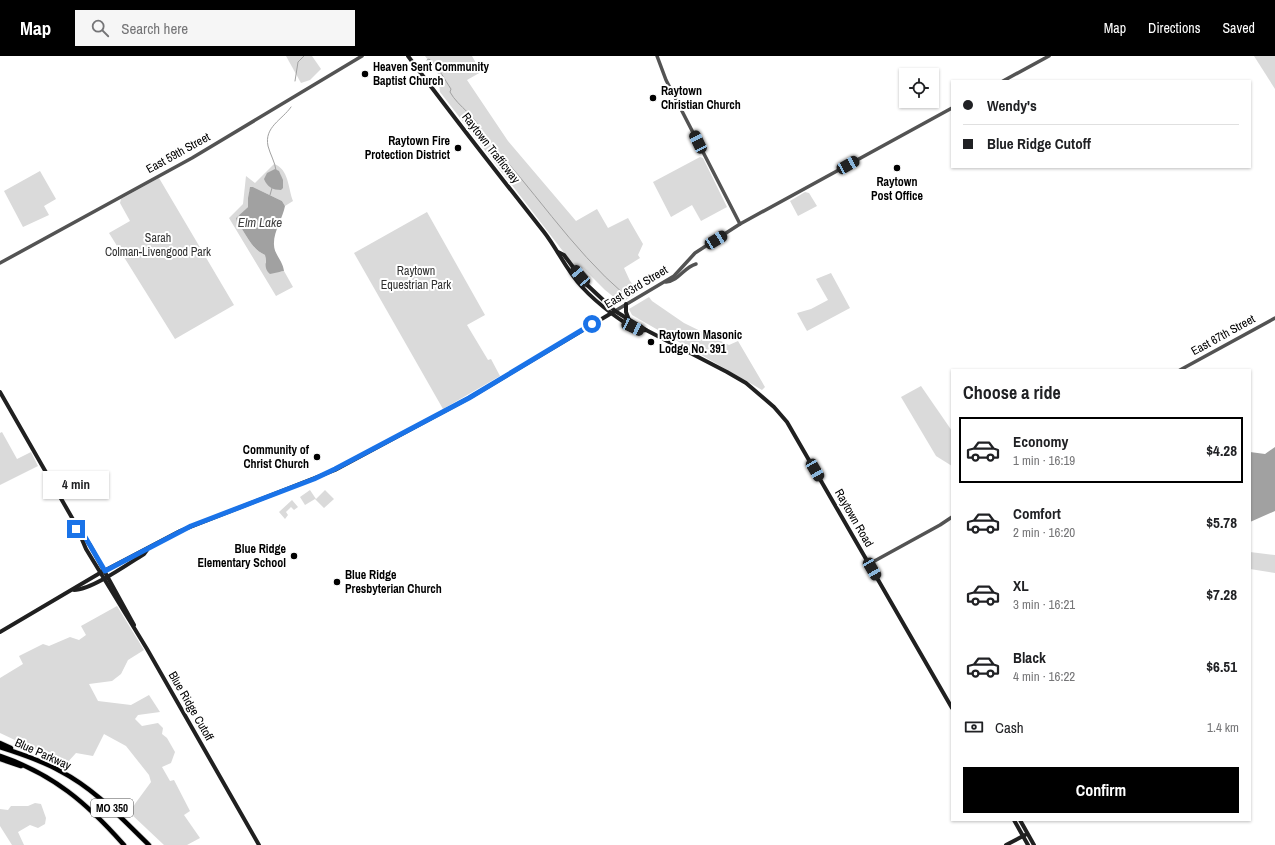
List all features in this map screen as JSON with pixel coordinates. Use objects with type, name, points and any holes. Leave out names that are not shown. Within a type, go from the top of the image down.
[{"type":"highway","points":[[0,743],[34,759]]},
{"type":"highway","name":"Blue Parkway","points":[[0,747],[34,759],[60,771],[86,787],[110,807],[149,845]]},
{"type":"highway","name":"Blue Parkway","points":[[0,756],[37,771],[64,787],[87,806],[124,845]]},
{"type":"highway","points":[[0,760],[37,771]]},
{"type":"main road","name":"Raytown Trafficway","points":[[408,56],[558,252],[564,255],[595,293],[613,312],[633,327],[642,331],[646,330]]},
{"type":"main road","points":[[626,304],[626,312],[630,320]]},
{"type":"main road","name":"Raytown Trafficway","points":[[613,312],[746,383],[769,402],[787,422]]},
{"type":"main road","name":"East 63rd Street","points":[[0,632],[74,590],[100,573],[138,552],[147,550],[191,526],[314,479],[335,469],[469,398],[613,312]]},
{"type":"main road","name":"Blue Ridge Cutoff","points":[[0,392],[75,523],[86,549],[137,632]]},
{"type":"main road","name":"Raytown Road","points":[[787,422],[951,706]]},
{"type":"main road","name":"Blue Ridge Cutoff","points":[[75,523],[81,530],[108,576],[137,632],[259,845]]},
{"type":"main road","name":"East 63rd Street","points":[[74,590],[82,590],[108,576],[144,554],[147,550]]},
{"type":"main road","points":[[1015,821],[1028,845]]},
{"type":"main road","points":[[1021,821],[1034,845]]},
{"type":"main road","points":[[1006,845],[1028,833]]},
{"type":"street","name":"East 59th Street","points":[[0,263],[205,150],[362,56]]},
{"type":"street","points":[[657,56],[666,80],[740,224]]},
{"type":"street","points":[[1005,80],[1049,56]]},
{"type":"street","name":"East 63rd Street","points":[[613,312],[674,276],[695,253],[740,224],[951,109]]},
{"type":"street","points":[[665,282],[676,279],[691,266],[696,264]]},
{"type":"street","name":"East 67th Street","points":[[1182,369],[1275,318]]},
{"type":"street","points":[[869,564],[951,518]]},
{"type":"green space","points":[[286,56],[312,56],[321,69],[310,80],[301,83]]},
{"type":"green space","points":[[425,56],[472,56],[481,72],[467,80],[508,141],[576,221],[597,209],[608,228],[628,218],[643,244],[638,255],[640,258],[624,268],[630,281],[639,292],[624,301],[615,298],[583,268],[579,272],[440,92],[438,74]]},
{"type":"green space","points":[[1254,56],[1275,56],[1275,89]]},
{"type":"green space","points":[[700,157],[703,158],[727,207],[701,221],[692,205],[671,217],[653,182]]},
{"type":"green space","points":[[274,164],[283,170],[293,201],[285,206],[282,201],[253,187],[249,191],[248,207],[236,218],[252,245],[265,255],[265,263],[281,272],[284,271],[293,287],[276,296],[229,218],[243,204],[246,176],[255,183]]},
{"type":"green space","points":[[40,171],[56,199],[44,206],[49,215],[23,227],[4,191]]},
{"type":"green space","name":"Sarah Colman-Livengood Park","points":[[159,178],[234,305],[175,339],[109,233],[130,221],[120,203],[121,199]]},
{"type":"green space","points":[[805,192],[809,193],[817,206],[798,216],[790,201]]},
{"type":"green space","name":"Raytown Equestrian Park","points":[[427,212],[485,315],[467,325],[488,360],[491,359],[500,376],[443,409],[354,253]]},
{"type":"green space","points":[[831,273],[850,308],[807,331],[797,313],[811,309],[828,300],[816,279]]},
{"type":"green space","points":[[649,297],[652,301],[684,323],[729,345],[738,341],[765,387],[762,390],[632,315],[629,309]]},
{"type":"green space","points":[[921,386],[951,430],[951,465],[936,456],[901,397]]},
{"type":"green space","points":[[2,432],[17,459],[31,452],[38,466],[0,485],[0,433]]},
{"type":"green space","points":[[310,490],[316,499],[325,490],[334,499],[324,508],[315,499],[305,505],[300,497]]},
{"type":"green space","points":[[292,500],[298,507],[294,510],[291,507],[286,512],[288,515],[285,519],[279,512]]},
{"type":"green space","points":[[1251,552],[1275,555],[1275,573],[1251,569]]},
{"type":"green space","points":[[117,606],[144,650],[128,660],[121,674],[112,681],[89,684],[98,701],[131,705],[149,695],[160,712],[138,715],[135,719],[142,726],[158,723],[163,728],[162,734],[167,738],[175,752],[171,763],[162,767],[170,781],[174,780],[190,811],[184,815],[200,838],[187,845],[164,845],[129,812],[151,782],[149,775],[126,746],[104,734],[93,756],[76,753],[66,764],[0,733],[0,678],[23,664],[19,656],[43,644],[49,646],[70,637],[79,640],[86,635],[81,626]]},
{"type":"green space","points":[[35,803],[41,804],[46,818],[45,824],[38,828],[30,825],[18,832],[24,845],[12,845],[0,826],[0,809],[8,810],[11,806],[28,806]]},
{"type":"water","points":[[275,169],[279,171],[283,180],[283,188],[281,190],[271,188],[264,179],[267,173]]},
{"type":"water","name":"Elm Lake","points":[[250,187],[253,187],[282,201],[285,206],[274,240],[274,248],[284,271],[270,274],[268,272],[265,255],[252,245],[237,222],[236,218],[248,207]]},
{"type":"water","points":[[1275,447],[1275,511],[1251,522],[1251,452],[1265,454]]},
{"type":"waterway","points":[[295,81],[298,62],[304,56]]},
{"type":"waterway","points":[[427,60],[429,59],[439,69],[451,89],[450,92],[476,122],[482,134],[518,174],[586,257],[625,295]]},
{"type":"waterway","points":[[276,170],[267,139],[271,129],[291,107]]},
{"type":"waterway","points":[[270,195],[272,188]]},
{"type":"place","name":"Heaven Sent Community Baptist Church","points":[[365,74]]},
{"type":"place","name":"Raytown Christian Church","points":[[653,98]]},
{"type":"place","name":"Raytown Fire Protection District","points":[[458,148]]},
{"type":"place","name":"Raytown Post Office","points":[[897,168]]},
{"type":"place","name":"Raytown Masonic Lodge No. 391","points":[[651,342]]},
{"type":"place","name":"Community of Christ Church","points":[[317,457]]},
{"type":"place","name":"Blue Ridge Elementary School","points":[[294,556]]},
{"type":"place","name":"Blue Ridge Presbyterian Church","points":[[337,582]]},
{"type":"route","points":[[76,529],[75,523],[81,530],[105,571],[138,552],[147,550],[191,526],[314,479],[335,469],[469,398],[592,324]]}]
